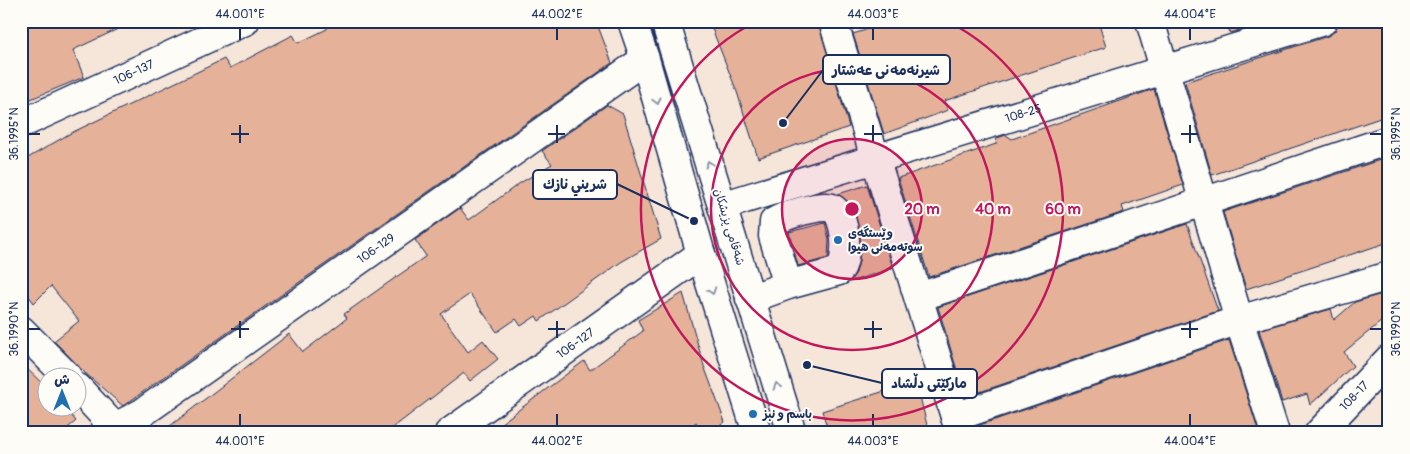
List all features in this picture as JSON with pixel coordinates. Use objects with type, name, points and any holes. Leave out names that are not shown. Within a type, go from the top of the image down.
[{"type":"street","name":"106-137","points":[[21,124],[245,21]]},
{"type":"street","points":[[632,21],[645,59],[753,431]]},
{"type":"street","name":"شەقامی پزیشکان","points":[[665,21],[792,433]]},
{"type":"street","points":[[1150,21],[1239,320],[1275,433]]},
{"type":"street","name":"108-25","points":[[722,206],[1323,21]]},
{"type":"street","points":[[838,22],[876,160],[958,425],[1239,320],[1389,276]]},
{"type":"street","name":"106-129","points":[[114,431],[645,59]]},
{"type":"street","points":[[919,297],[1389,140]]},
{"type":"street","name":"106-127","points":[[449,433],[701,254]]},
{"type":"street","points":[[750,299],[788,285]]},
{"type":"street","points":[[21,330],[56,366]]},
{"type":"street","name":"108-17","points":[[1319,433],[1389,358]]},
{"type":"street","points":[[88,400],[114,431]]},
{"type":"building","points":[[21,21],[135,21],[73,50],[84,77],[21,103]]},
{"type":"building","points":[[327,21],[596,21],[612,63],[123,406],[88,376],[88,366],[78,366],[54,341],[79,321],[51,286],[34,303],[21,286],[21,162],[69,134],[224,59],[230,68],[293,35],[298,43],[327,29]]},
{"type":"building","points":[[709,21],[818,21],[849,127],[758,158],[737,92]]},
{"type":"building","points":[[895,21],[1098,21],[1106,47],[944,101],[948,110],[884,134],[853,34]]},
{"type":"building","points":[[1226,21],[1269,21],[1230,33]]},
{"type":"building","points":[[1338,21],[1389,21],[1389,115],[1212,175],[1185,82],[1328,36],[1335,31]]},
{"type":"building","points":[[1154,89],[1183,185],[1122,206],[1124,212],[929,277],[898,178],[996,144],[997,138],[1006,135],[1012,139]]},
{"type":"building","points":[[607,105],[623,114],[661,239],[621,262],[539,321],[536,316],[521,326],[516,319],[497,332],[470,294],[441,314],[468,352],[483,340],[498,359],[470,381],[464,373],[386,433],[161,433],[289,334],[303,352],[347,318],[344,314],[426,256],[415,240],[460,208],[469,220],[520,183],[552,164],[542,151]]},
{"type":"building","points":[[1389,157],[1389,242],[1246,289],[1223,212]]},
{"type":"building","points":[[867,185],[893,268],[849,282],[856,273],[859,261],[860,236],[855,212],[847,201],[838,194]]},
{"type":"building","points":[[825,223],[829,239],[828,258],[798,266],[789,232]]},
{"type":"building","points":[[1187,224],[1218,311],[965,397],[938,307]]},
{"type":"building","points":[[1389,292],[1389,315],[1344,352],[1353,366],[1310,405],[1307,394],[1282,402],[1259,330],[1331,309],[1334,320],[1355,302]]},
{"type":"building","points":[[683,293],[704,366],[725,422],[710,433],[705,433],[696,422],[683,433],[488,433],[584,361],[590,370],[643,331],[638,320]]},
{"type":"building","points":[[1229,340],[1259,433],[975,433],[974,427]]},
{"type":"building","points":[[21,363],[38,379],[38,416],[72,416],[76,421],[62,433],[21,433]]},
{"type":"building","points":[[916,381],[929,433],[829,433],[822,411]]},
{"type":"place","name":"شیرنەمەنی عەشتار","points":[[783,123]]},
{"type":"place","name":"شريني نازك","points":[[694,221]]},
{"type":"place","name":"وێستگەی سوتەمەنی هیوا","points":[[838,240]]},
{"type":"place","name":"مارکێتی دڵشاد","points":[[807,365]]},
{"type":"place","name":"باسم و نبز","points":[[753,414]]}]
